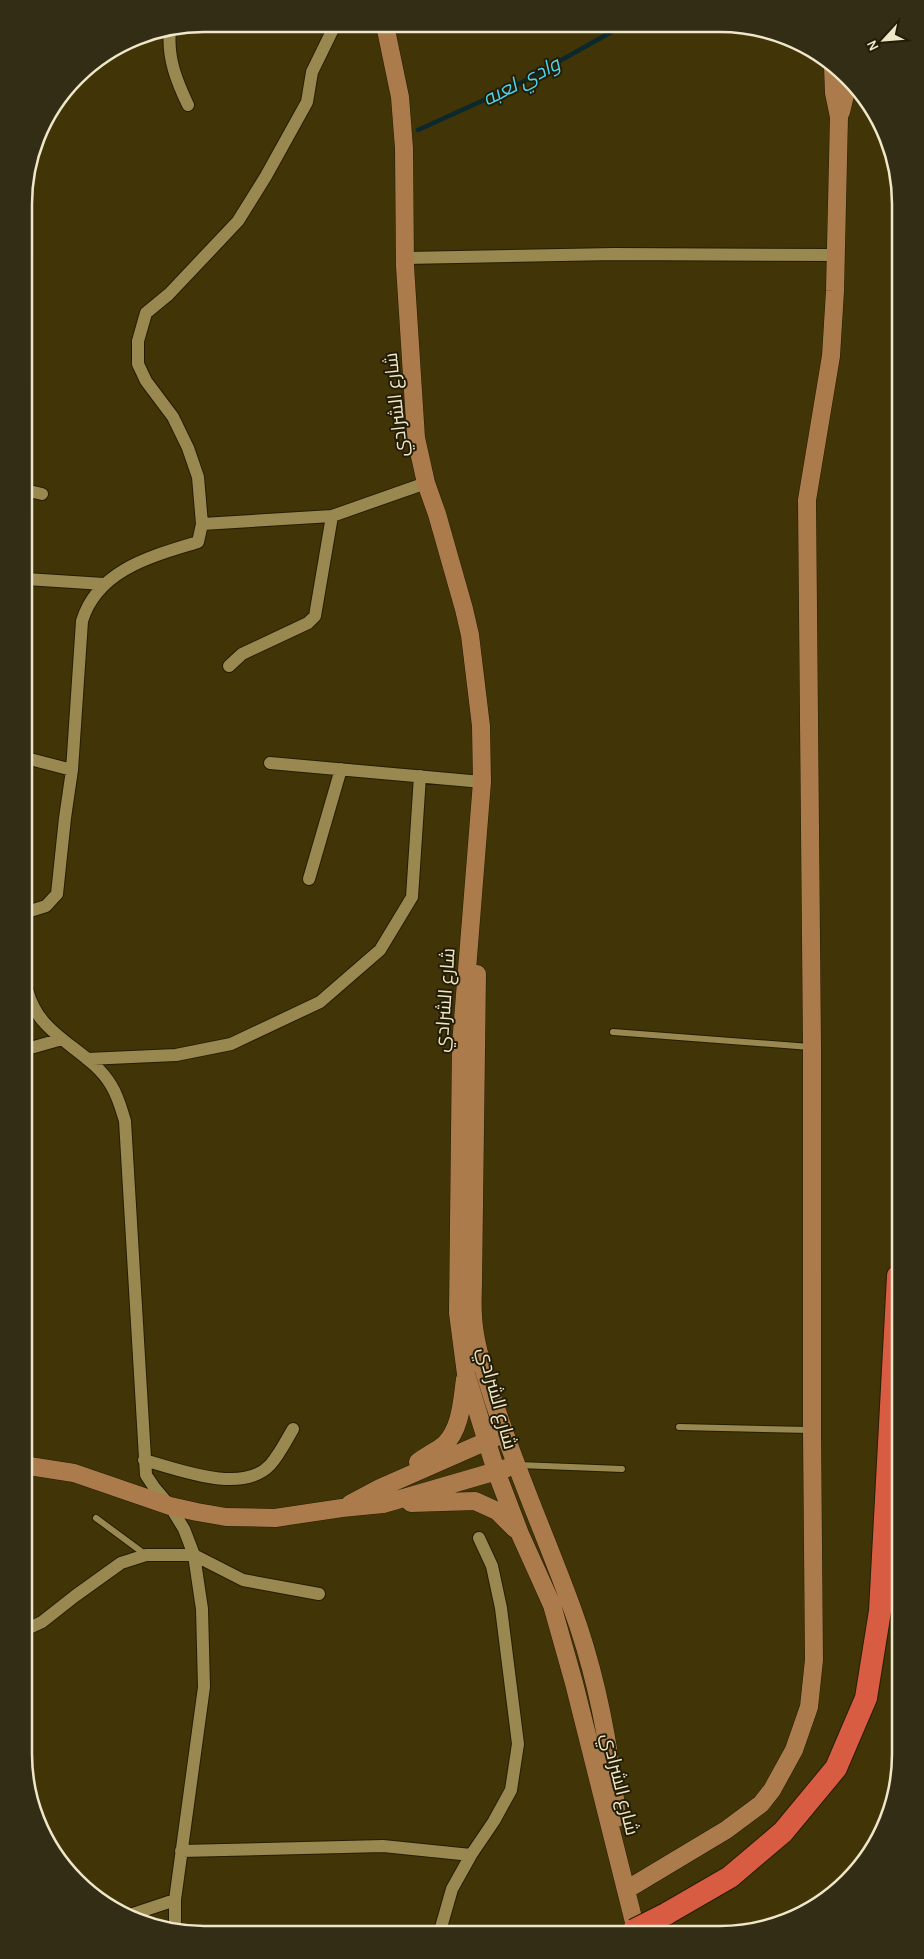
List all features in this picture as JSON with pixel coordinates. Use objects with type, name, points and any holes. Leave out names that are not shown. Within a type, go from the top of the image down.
[{"type":"highway","points":[[643,1926],[730,1877],[783,1832],[836,1768],[866,1698],[880,1611],[891,1402]]},
{"type":"street","points":[[33,910],[46,906],[57,894],[72,770],[82,621],[87,607],[104,584],[146,558],[198,542],[202,524],[198,477],[188,448],[173,417],[146,382],[138,364],[138,341],[146,314],[170,294],[238,221],[266,176],[307,102],[312,72],[332,32]]},
{"type":"street","name":"شارع الشرادي","points":[[386,32],[400,97],[404,148],[405,258],[416,438],[426,483],[437,514],[470,635],[481,726],[482,782],[461,1045],[458,1313],[466,1374],[486,1441],[520,1534],[552,1606],[574,1684],[634,1926]]},
{"type":"street","points":[[170,36],[169,45],[176,80],[188,106]]},
{"type":"street","points":[[626,1890],[726,1830],[761,1804],[772,1790],[794,1750],[809,1707],[814,1660],[812,1047],[807,500],[831,356],[836,255],[839,117],[834,93],[833,75]]},
{"type":"street","points":[[839,117],[845,88]]},
{"type":"street","points":[[405,258],[614,254],[836,255]]},
{"type":"street","points":[[202,524],[332,516],[426,483]]},
{"type":"street","points":[[33,492],[42,494]]},
{"type":"street","points":[[229,666],[242,654],[308,624],[315,616],[332,516]]},
{"type":"street","points":[[33,580],[104,584]]},
{"type":"street","points":[[33,760],[72,770]]},
{"type":"street","points":[[270,762],[482,782]]},
{"type":"street","points":[[309,880],[342,769]]},
{"type":"street","points":[[88,1059],[176,1055],[231,1044],[320,1002],[380,950],[412,897],[420,776]]},
{"type":"street","name":"شارع الشرادي","points":[[475,866],[478,942],[473,1316],[483,1367],[504,1434],[572,1607],[592,1672],[610,1754],[617,1826],[618,1863]]},
{"type":"street","points":[[32,1002],[41,1020],[62,1040],[88,1059],[110,1083],[120,1104],[124,1121],[146,1475],[170,1506],[184,1529],[194,1556],[202,1609],[204,1687],[175,1900],[176,1924]]},
{"type":"street","points":[[32,1048],[62,1040]]},
{"type":"street","points":[[382,1496],[445,1444],[459,1418],[466,1374]]},
{"type":"street","points":[[144,1460],[220,1480],[249,1477],[269,1466],[293,1429]]},
{"type":"street","points":[[382,1496],[486,1441],[504,1434]]},
{"type":"street","points":[[32,1466],[74,1473],[170,1506],[226,1517],[267,1518],[342,1508],[382,1496],[516,1465]]},
{"type":"street","points":[[382,1496],[475,1501],[497,1511],[520,1534]]},
{"type":"street","points":[[441,1926],[452,1889],[470,1855],[494,1821],[511,1790],[518,1744],[501,1608],[492,1566],[479,1538]]},
{"type":"street","points":[[32,1627],[42,1622],[121,1564],[146,1555],[194,1556],[243,1580],[319,1594]]},
{"type":"street","points":[[181,1851],[383,1846],[470,1855]]},
{"type":"street","points":[[137,1913],[175,1900]]},
{"type":"lane","points":[[613,1032],[812,1047]]},
{"type":"lane","points":[[679,1427],[812,1430]]},
{"type":"lane","points":[[516,1465],[622,1469]]},
{"type":"lane","points":[[96,1518],[146,1555]]},
{"type":"waterway","name":"وادي لعبه","points":[[418,130],[517,85],[611,32]]}]
